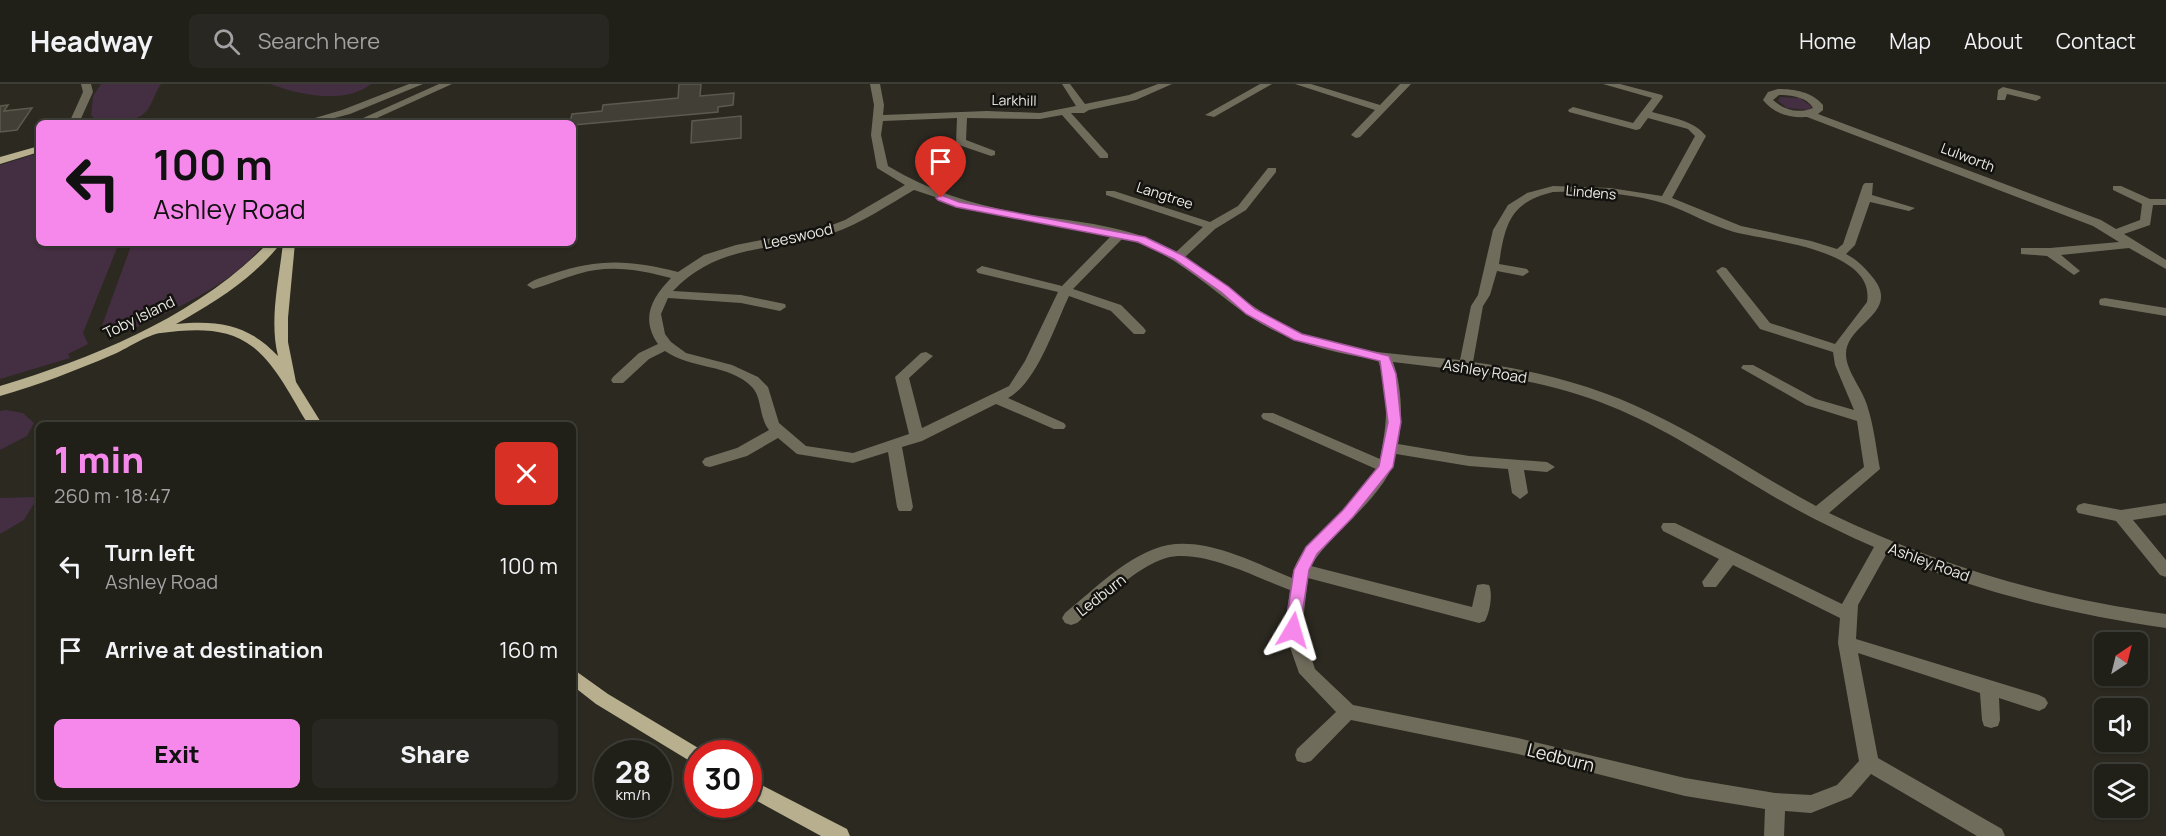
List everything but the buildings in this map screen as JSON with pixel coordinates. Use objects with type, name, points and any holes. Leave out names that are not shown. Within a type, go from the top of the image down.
[{"type":"main road","points":[[0,161],[36,149]]},
{"type":"main road","name":"Toby Island","points":[[0,391],[72,367],[148,332],[220,292],[245,274],[272,246]]},
{"type":"main road","points":[[289,246],[281,318],[281,342],[292,389]]},
{"type":"main road","points":[[148,332],[186,326],[236,329],[265,349],[314,422]]},
{"type":"main road","points":[[576,678],[602,699],[684,749]]},
{"type":"main road","points":[[762,794],[840,836]]},
{"type":"street","points":[[75,120],[88,92],[86,84]]},
{"type":"street","points":[[364,120],[447,84]]},
{"type":"street","name":"Ashley Road","points":[[875,84],[878,118],[876,135],[883,168],[912,186],[956,204],[1141,239],[1178,257],[1225,290],[1250,312],[1298,337],[1385,358],[1466,365],[1553,383],[1618,404],[1817,514],[1883,544],[2004,589],[2073,605],[2166,621]]},
{"type":"street","name":"Larkhill","points":[[878,118],[962,115],[1040,117],[1084,110],[1132,98],[1167,84]]},
{"type":"street","points":[[1210,116],[1267,84]]},
{"type":"street","points":[[1300,84],[1382,109]]},
{"type":"street","points":[[1356,135],[1406,84]]},
{"type":"street","points":[[1573,110],[1636,127],[1658,97],[1608,84]]},
{"type":"street","points":[[313,120],[372,103],[416,85]]},
{"type":"street","points":[[1066,85],[1084,110]]},
{"type":"street","points":[[2003,91],[2036,98]]},
{"type":"street","points":[[1065,112],[1104,156]]},
{"type":"street","points":[[1647,114],[1692,127],[1701,136],[1665,200]]},
{"type":"street","name":"Lulworth","points":[[1810,114],[2097,223],[2166,265]]},
{"type":"street","points":[[962,115],[960,141],[991,153]]},
{"type":"street","points":[[1178,257],[1211,226],[1242,208],[1272,170]]},
{"type":"street","name":"Leeswood","points":[[666,345],[654,324],[654,314],[663,294],[680,276],[724,251],[808,236],[849,223],[912,186]]},
{"type":"street","points":[[2117,188],[2148,202],[2166,202]]},
{"type":"street","name":"Lindens","points":[[1466,365],[1477,306],[1484,295],[1496,240],[1508,210],[1534,195],[1552,189],[1586,190],[1665,200],[1737,230],[1807,243],[1838,255],[1865,275],[1873,286],[1876,298],[1872,308],[1849,328],[1839,350]]},
{"type":"street","points":[[1838,255],[1849,245],[1867,191],[1909,208]]},
{"type":"street","name":"Langtree","points":[[1110,193],[1211,226]]},
{"type":"street","points":[[2114,234],[2146,222],[2148,202]]},
{"type":"street","points":[[618,380],[644,356],[666,345],[681,356],[727,368],[753,380],[761,387],[768,417],[778,431],[802,450],[853,458],[895,447],[1014,389],[1032,361],[1065,290],[1120,234]]},
{"type":"street","points":[[2025,251],[2050,252],[2131,244]]},
{"type":"street","points":[[2050,252],[2074,271]]},
{"type":"street","points":[[533,285],[586,267],[610,262],[641,266],[680,276]]},
{"type":"street","points":[[1492,266],[1523,272]]},
{"type":"street","points":[[982,270],[1065,290],[1116,308],[1139,331]]},
{"type":"street","points":[[1722,271],[1765,326],[1839,350],[1841,362],[1857,396],[1872,469],[1840,492],[1817,514]]},
{"type":"street","points":[[663,294],[741,299],[780,307]]},
{"type":"street","points":[[2105,302],[2166,312]]},
{"type":"street","points":[[917,438],[902,377],[926,356]]},
{"type":"street","points":[[1304,755],[1348,712],[1308,673],[1293,630],[1300,579],[1312,551],[1348,514],[1386,467],[1395,422],[1390,374],[1385,358]]},
{"type":"street","points":[[1748,369],[1811,402],[1863,418]]},
{"type":"street","points":[[995,398],[1059,426]]},
{"type":"street","points":[[1268,416],[1386,467]]},
{"type":"street","points":[[710,462],[742,452],[778,431]]},
{"type":"street","points":[[895,447],[905,507]]},
{"type":"street","points":[[1391,448],[1469,461],[1547,467]]},
{"type":"street","points":[[1515,465],[1520,493]]},
{"type":"street","points":[[2084,509],[2121,516],[2166,509]]},
{"type":"street","points":[[2121,516],[2166,571]]},
{"type":"street","points":[[1669,527],[1847,614]]},
{"type":"street","points":[[1883,544],[1847,614],[1847,643],[1869,764],[1995,836]]},
{"type":"street","name":"Ledburn","points":[[1071,618],[1138,566],[1168,551],[1208,554],[1300,579],[1479,616],[1483,590]]},
{"type":"street","points":[[1710,582],[1730,557]]},
{"type":"street","points":[[1847,643],[2039,703]]},
{"type":"street","points":[[1989,688],[1991,720]]},
{"type":"street","name":"Ledburn","points":[[1348,712],[1518,746],[1685,787],[1775,802],[1811,804],[1844,791],[1869,764]]},
{"type":"street","points":[[1774,836],[1775,802]]},
{"type":"shaded area","points":[[101,84],[161,84],[146,112],[130,120],[95,120],[91,115],[93,96]]},
{"type":"shaded area","points":[[270,84],[371,84],[348,94],[322,96],[295,92]]},
{"type":"shaded area","points":[[1780,97],[1800,98],[1812,107],[1808,110],[1787,108],[1778,101]]},
{"type":"shaded area","points":[[36,154],[36,246],[118,246],[83,333],[88,344],[68,354],[70,358],[0,379],[0,165]]},
{"type":"shaded area","points":[[131,246],[262,246],[234,273],[179,307],[120,335],[115,330],[100,331]]},
{"type":"shaded area","points":[[0,411],[23,413],[34,423],[27,436],[0,450]]},
{"type":"shaded area","points":[[36,497],[36,500],[24,520],[0,534],[0,498]]},
{"type":"route","points":[[941,198],[956,204],[999,213],[1099,229],[1141,239],[1178,257],[1225,290],[1250,312],[1298,337],[1385,358],[1390,374],[1395,422],[1386,467],[1348,514],[1312,551],[1301,570],[1293,630]]}]
